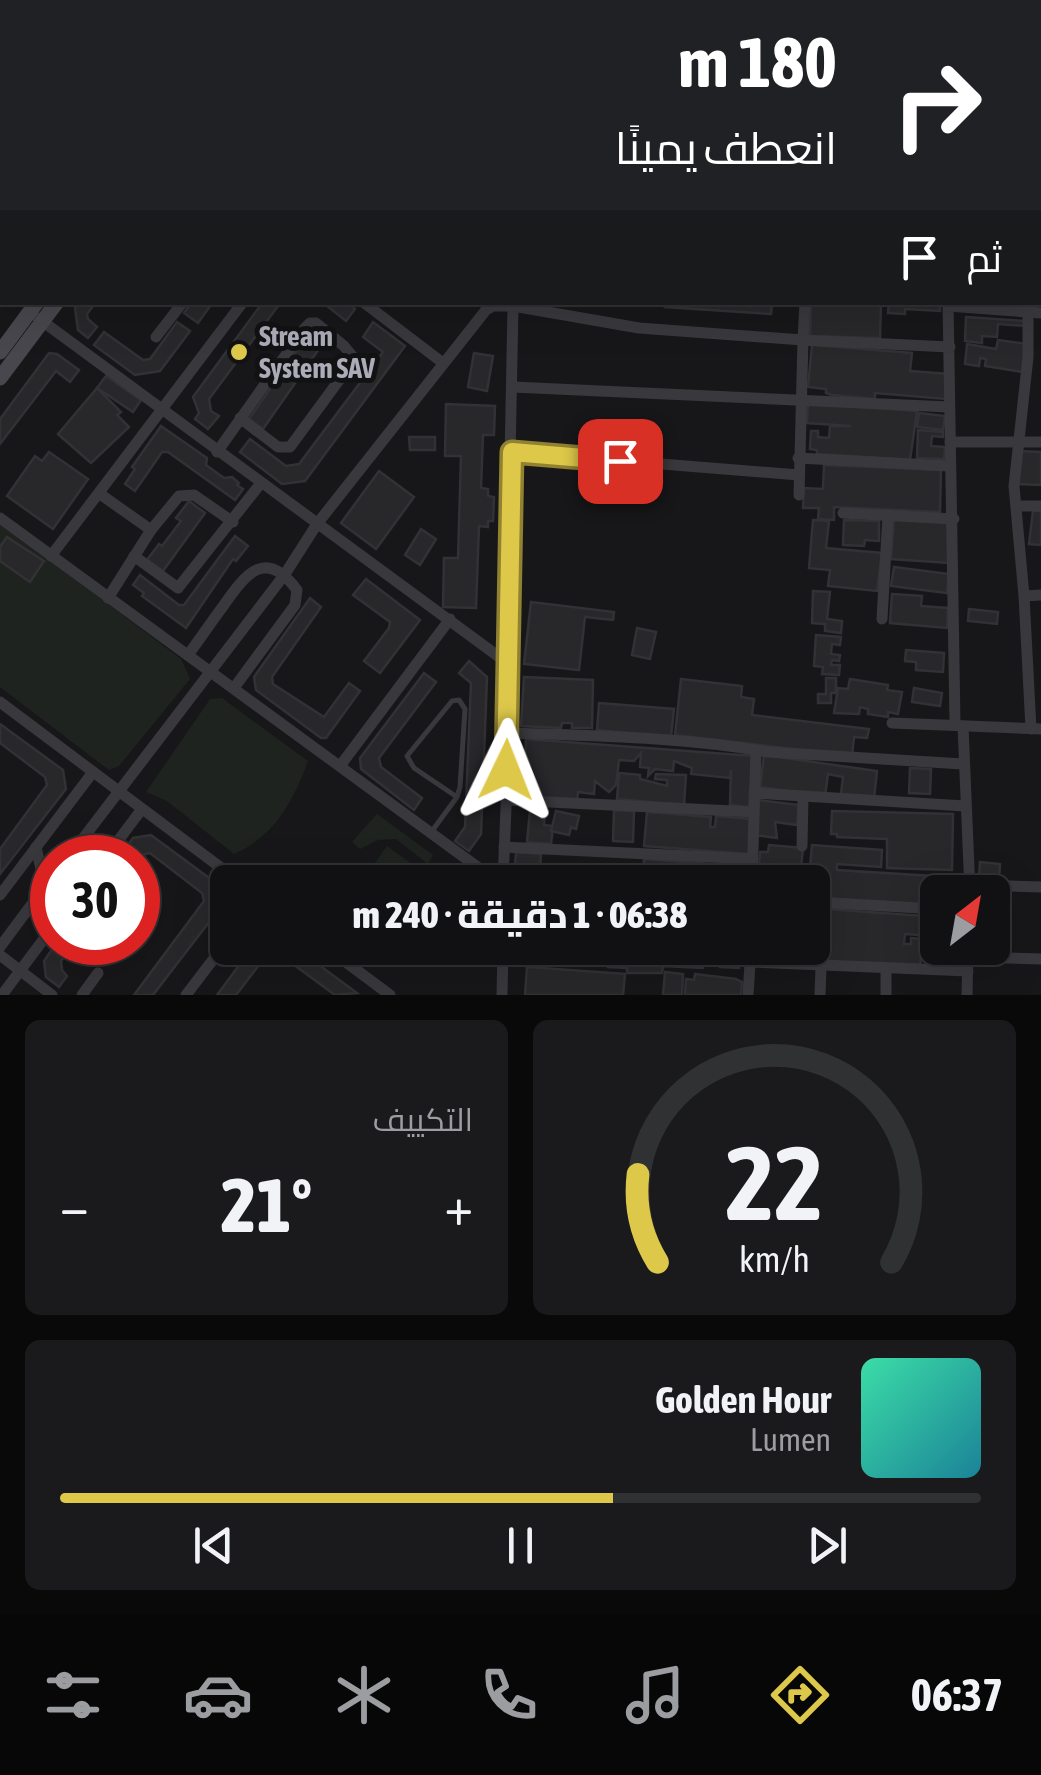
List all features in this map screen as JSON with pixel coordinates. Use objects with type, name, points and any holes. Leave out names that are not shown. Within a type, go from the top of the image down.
[{"type":"main road","points":[[0,352],[37,312]]},
{"type":"main road","points":[[0,378],[37,312]]},
{"type":"street","points":[[156,336],[181,305]]},
{"type":"street","points":[[51,556],[241,305]]},
{"type":"street","points":[[367,305],[444,363]]},
{"type":"street","points":[[85,835],[286,574],[317,524],[444,363],[486,310],[504,305]]},
{"type":"street","points":[[502,865],[509,732],[506,662],[513,305]]},
{"type":"street","points":[[518,305],[640,328],[950,346]]},
{"type":"street","points":[[799,495],[805,305]]},
{"type":"street","points":[[948,305],[959,724],[969,875]]},
{"type":"street","points":[[892,723],[1036,728],[1017,506],[1017,441],[1034,357],[1032,309],[965,305]]},
{"type":"street","points":[[37,312],[217,452],[506,662]]},
{"type":"street","points":[[217,452],[240,418],[310,323],[330,334],[353,357],[290,447],[278,447],[240,418]]},
{"type":"street","points":[[514,387],[949,407]]},
{"type":"street","points":[[950,442],[1041,442]]},
{"type":"street","points":[[512,452],[799,475]]},
{"type":"street","points":[[798,458],[950,466]]},
{"type":"street","points":[[134,556],[178,588],[261,483]]},
{"type":"street","points":[[108,598],[175,498],[186,493],[194,495],[233,522]]},
{"type":"street","points":[[100,494],[151,530]]},
{"type":"street","points":[[1017,506],[1041,506]]},
{"type":"street","points":[[842,513],[954,518]]},
{"type":"street","points":[[882,619],[888,515]]},
{"type":"street","points":[[0,518],[476,865]]},
{"type":"street","points":[[188,655],[246,575],[264,568],[286,574],[297,590],[295,605],[234,688]]},
{"type":"street","points":[[1024,596],[1041,594]]},
{"type":"street","points":[[340,766],[450,619]]},
{"type":"street","points":[[0,702],[217,865]]},
{"type":"street","points":[[509,732],[963,764]]},
{"type":"street","points":[[753,865],[756,750]]},
{"type":"street","points":[[44,835],[92,772]]},
{"type":"street","points":[[754,793],[966,806]]},
{"type":"street","points":[[802,846],[803,796]]},
{"type":"street","points":[[506,800],[754,812]]},
{"type":"street","points":[[123,835],[142,809]]},
{"type":"street","points":[[504,847],[753,859]]},
{"type":"street","points":[[0,895],[30,854]]},
{"type":"street","points":[[1010,888],[1041,887]]},
{"type":"street","points":[[830,903],[920,908]]},
{"type":"street","points":[[0,947],[30,907]]},
{"type":"street","points":[[0,956],[52,995]]},
{"type":"street","points":[[1010,956],[1041,959]]},
{"type":"street","points":[[2,995],[30,958]]},
{"type":"street","points":[[186,995],[210,964]]},
{"type":"street","points":[[350,965],[390,995]]},
{"type":"street","points":[[502,965],[502,995]]},
{"type":"street","points":[[748,995],[750,965]]},
{"type":"street","points":[[804,965],[968,971]]},
{"type":"street","points":[[967,995],[968,965]]},
{"type":"street","points":[[820,995],[822,966]]},
{"type":"street","points":[[886,970],[886,995]]},
{"type":"street","points":[[82,995],[98,974]]},
{"type":"lane","points":[[431,833],[457,797],[464,709],[459,700],[452,701],[407,756],[414,768],[457,797]]},
{"type":"shaded area","points":[[0,523],[181,659],[190,679],[119,766],[109,770],[0,687]]},
{"type":"shaded area","points":[[222,698],[308,761],[281,816],[260,838],[234,854],[167,801],[146,792],[210,699]]},
{"type":"shaded area","points":[[377,814],[433,855],[428,864],[396,839],[378,840],[360,849],[352,842]]},
{"type":"shaded area","points":[[387,846],[413,865],[373,865]]},
{"type":"building","points":[[94,305],[87,314],[97,327],[88,338],[78,330],[75,308]]},
{"type":"building","points":[[190,305],[211,305],[198,323],[184,313]]},
{"type":"building","points":[[261,305],[279,305],[209,399],[211,411],[219,416],[208,429],[195,419],[199,413],[193,397]]},
{"type":"building","points":[[326,305],[350,305],[355,309],[346,321]]},
{"type":"building","points":[[665,305],[772,305],[771,314]]},
{"type":"building","points":[[811,305],[881,305],[880,338],[810,336]]},
{"type":"building","points":[[889,305],[940,305],[940,311],[905,309],[905,314],[888,313]]},
{"type":"building","points":[[966,317],[1025,321],[1025,326],[998,324],[997,337],[982,336],[982,343],[965,341]]},
{"type":"building","points":[[177,322],[190,331],[160,371],[135,375],[94,345],[104,332],[143,360],[150,359]]},
{"type":"building","points":[[373,322],[405,346],[305,481],[282,484],[240,452],[250,439],[286,466],[299,464],[383,352],[363,337]]},
{"type":"building","points":[[314,326],[328,336],[263,429],[249,419]]},
{"type":"building","points":[[998,340],[1027,344],[1023,372],[985,366],[986,359],[980,358],[979,366],[965,364],[967,344],[996,349]]},
{"type":"building","points":[[812,345],[912,353],[910,371],[948,374],[946,399],[875,393],[875,399],[832,395],[826,389],[808,387]]},
{"type":"building","points":[[49,353],[57,354],[79,370],[70,382],[56,371],[0,444],[0,419]]},
{"type":"building","points":[[474,353],[493,356],[487,391],[468,387]]},
{"type":"building","points":[[106,376],[141,400],[133,412],[97,388]]},
{"type":"building","points":[[97,388],[121,412],[117,415],[129,427],[91,463],[58,434]]},
{"type":"building","points":[[808,403],[917,411],[910,460],[817,454],[817,450],[810,449],[811,431],[818,431],[818,437],[829,438],[830,426],[851,426],[807,423]]},
{"type":"building","points":[[446,404],[495,406],[494,435],[483,435],[481,488],[488,489],[488,496],[494,497],[493,521],[488,521],[488,527],[479,526],[476,608],[443,607],[444,558],[458,558],[461,456],[445,456]]},
{"type":"building","points":[[919,413],[945,416],[943,430],[917,427]]},
{"type":"building","points":[[161,426],[207,458],[206,465],[239,483],[243,489],[235,500],[168,452],[162,452],[135,491],[125,484],[135,469],[132,467]]},
{"type":"building","points":[[918,430],[943,432],[943,437],[932,436],[931,446],[945,447],[944,459],[917,458]]},
{"type":"building","points":[[409,437],[435,437],[435,450],[410,450]]},
{"type":"building","points":[[1019,451],[1041,452],[1041,485],[1018,484]]},
{"type":"building","points":[[49,452],[88,479],[53,529],[7,496],[35,456],[42,461]]},
{"type":"building","points":[[824,465],[941,470],[940,512],[834,507],[834,520],[818,519],[819,508],[803,508],[804,488],[823,489]]},
{"type":"building","points":[[379,471],[414,497],[376,549],[341,523]]},
{"type":"building","points":[[189,501],[205,513],[163,571],[147,560],[181,521],[176,518]]},
{"type":"building","points":[[1033,511],[1041,511],[1041,545],[1029,544]]},
{"type":"building","points":[[894,518],[951,522],[949,563],[891,559]]},
{"type":"building","points":[[813,520],[829,521],[826,548],[882,553],[877,591],[828,586],[830,570],[809,568]]},
{"type":"building","points":[[844,520],[879,521],[879,541],[865,540],[864,546],[843,545]]},
{"type":"building","points":[[421,529],[436,539],[420,565],[405,555]]},
{"type":"building","points":[[235,536],[248,546],[236,561],[233,559],[186,628],[133,585],[140,575],[184,605]]},
{"type":"building","points":[[7,537],[44,561],[30,582],[0,561],[0,547]]},
{"type":"building","points":[[894,567],[949,574],[947,593],[891,586]]},
{"type":"building","points":[[366,579],[420,620],[380,673],[364,661],[390,622],[353,595]]},
{"type":"building","points":[[813,591],[830,592],[827,619],[842,621],[841,633],[825,631],[825,624],[812,623]]},
{"type":"building","points":[[892,594],[922,596],[921,606],[948,608],[947,628],[890,623]]},
{"type":"building","points":[[310,598],[321,607],[272,677],[273,684],[324,717],[349,683],[360,691],[326,738],[256,690],[254,677]]},
{"type":"building","points":[[531,602],[614,612],[613,620],[585,617],[579,670],[524,664]]},
{"type":"building","points":[[969,609],[998,612],[997,624],[968,621]]},
{"type":"building","points":[[637,628],[656,632],[650,659],[632,655]]},
{"type":"building","points":[[816,635],[841,637],[840,645],[832,644],[831,654],[840,655],[839,661],[832,660],[831,665],[840,665],[839,675],[822,674],[823,667],[814,666]]},
{"type":"building","points":[[906,650],[944,653],[943,672],[916,670],[916,662],[905,661]]},
{"type":"building","points":[[469,661],[487,677],[481,834],[469,851],[455,841],[465,827],[471,683],[459,673]]},
{"type":"building","points":[[424,673],[436,682],[379,758],[381,767],[422,798],[414,810],[361,769],[360,758]]},
{"type":"building","points":[[524,677],[593,680],[592,728],[572,728],[572,723],[562,723],[561,728],[521,726]]},
{"type":"building","points":[[826,678],[836,678],[836,693],[831,693],[831,703],[818,703],[818,694],[826,694]]},
{"type":"building","points":[[681,679],[742,686],[741,697],[754,699],[752,715],[869,729],[867,738],[854,737],[852,756],[675,735]]},
{"type":"building","points":[[850,679],[888,685],[887,690],[902,692],[898,714],[868,714],[868,709],[860,707],[859,714],[834,713],[838,688],[848,689]]},
{"type":"building","points":[[914,688],[942,693],[940,706],[912,702]]},
{"type":"building","points":[[599,703],[674,709],[671,737],[597,730]]},
{"type":"building","points":[[0,724],[63,770],[66,789],[0,874],[0,849],[47,785],[45,777],[0,743]]},
{"type":"building","points":[[526,739],[753,756],[749,807],[730,805],[731,770],[730,778],[691,774],[692,768],[674,761],[673,771],[655,769],[648,776],[649,768],[640,767],[641,753],[634,761],[619,760],[616,785],[609,792],[595,781],[594,794],[578,792],[577,802],[524,796]]},
{"type":"building","points":[[764,755],[877,771],[874,799],[841,794],[843,777],[828,774],[825,796],[760,787]]},
{"type":"building","points":[[910,768],[931,769],[930,794],[909,793]]},
{"type":"building","points":[[619,773],[640,775],[640,779],[667,786],[667,780],[655,779],[656,774],[686,775],[684,805],[617,799]]},
{"type":"building","points":[[758,800],[799,805],[797,825],[775,822],[777,838],[754,835]]},
{"type":"building","points":[[530,810],[545,812],[544,825],[553,826],[551,844],[527,842]]},
{"type":"building","points":[[614,810],[634,811],[633,842],[613,841]]},
{"type":"building","points":[[556,811],[579,816],[576,829],[571,827],[569,835],[551,831]]},
{"type":"building","points":[[832,811],[953,814],[952,870],[887,868],[887,839],[831,834]]},
{"type":"building","points":[[647,812],[711,817],[710,827],[715,827],[716,816],[752,819],[750,854],[644,846]]},
{"type":"building","points":[[160,842],[210,879],[210,921],[153,995],[134,995],[204,901],[202,893],[160,861]]},
{"type":"building","points":[[769,845],[803,848],[801,865],[759,865],[760,852],[768,852]]},
{"type":"building","points":[[812,845],[882,850],[881,867],[837,864],[837,870],[920,875],[920,905],[830,898],[830,865],[810,865]]},
{"type":"building","points":[[516,852],[541,854],[540,865],[515,865]]},
{"type":"building","points":[[644,859],[725,865],[644,865]]},
{"type":"building","points":[[980,862],[1000,864],[999,875],[979,875]]},
{"type":"building","points":[[830,909],[920,916],[920,935],[905,934],[904,944],[911,944],[911,938],[920,939],[920,969],[830,963]]},
{"type":"building","points":[[44,965],[61,965],[67,976],[59,987],[46,977]]},
{"type":"building","points":[[239,965],[259,965],[236,995],[217,995]]},
{"type":"building","points":[[294,965],[319,965],[357,993],[335,995]]},
{"type":"building","points":[[703,965],[663,966],[662,973],[627,973],[627,968],[608,967]]},
{"type":"building","points":[[527,967],[625,974],[623,995],[525,995]]},
{"type":"building","points":[[665,972],[683,974],[682,995],[663,995]]},
{"type":"building","points":[[695,974],[736,979],[742,982],[741,995],[685,995],[686,979],[694,980]]},
{"type":"place","name":"Stream System SAV","points":[[239,352]]},
{"type":"route","points":[[506,770],[512,452],[620,461]]}]
